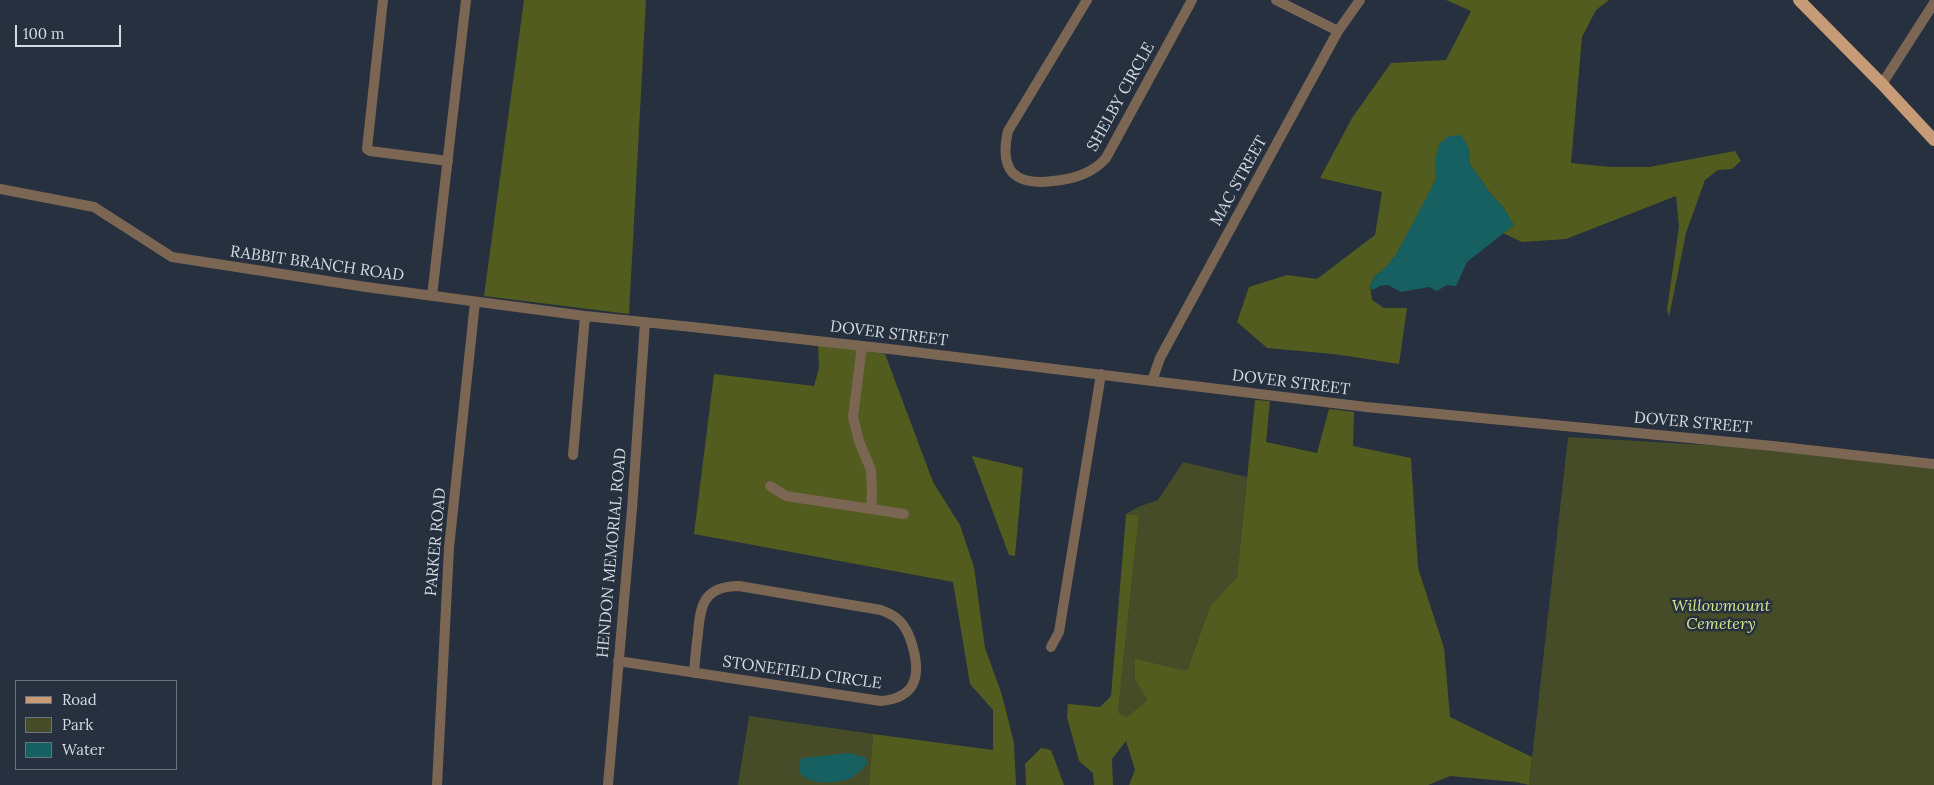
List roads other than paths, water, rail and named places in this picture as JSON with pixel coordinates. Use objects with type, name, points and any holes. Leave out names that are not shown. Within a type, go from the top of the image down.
[{"type":"main road","points":[[1799,0],[1934,140]]},
{"type":"street","points":[[383,0],[367,149],[370,151],[448,161]]},
{"type":"street","points":[[432,296],[466,0]]},
{"type":"street","name":"SHELBY CIRCLE","points":[[1086,0],[1008,132],[1005,145],[1006,160],[1012,172],[1022,180],[1036,183],[1077,177],[1098,166],[1106,158],[1192,0]]},
{"type":"street","points":[[1276,0],[1338,31]]},
{"type":"street","name":"MAC STREET","points":[[1152,381],[1160,358],[1338,31],[1360,0]]},
{"type":"street","points":[[1882,84],[1934,3]]},
{"type":"street","name":"RABBIT BRANCH ROAD","points":[[0,189],[94,207],[172,257],[475,302],[645,322]]},
{"type":"street","name":"PARKER ROAD","points":[[437,785],[449,548],[475,302]]},
{"type":"street","points":[[573,455],[585,316]]},
{"type":"street","name":"DOVER STREET","points":[[645,322],[1101,374],[1366,407],[1763,445],[1934,464]]},
{"type":"street","name":"HENDON MEMORIAL ROAD","points":[[608,785],[632,509],[645,322]]},
{"type":"street","points":[[862,346],[853,417],[859,441],[871,470],[871,509]]},
{"type":"street","points":[[1051,647],[1059,632],[1101,374]]},
{"type":"street","points":[[770,486],[786,496],[904,514]]},
{"type":"street","name":"STONEFIELD CIRCLE","points":[[618,661],[694,673],[881,701],[901,696],[910,689],[917,663],[907,632],[902,624],[895,616],[881,610],[738,586],[728,586],[717,589],[710,594],[700,611],[694,673]]},
{"type":"water","points":[[1461,135],[1468,146],[1470,164],[1490,193],[1503,207],[1514,225],[1467,262],[1456,286],[1447,285],[1437,291],[1429,287],[1401,292],[1388,285],[1372,290],[1370,286],[1374,277],[1396,255],[1435,181],[1435,162],[1439,144],[1449,136]]},
{"type":"water","points":[[850,753],[866,758],[867,764],[849,779],[823,782],[814,781],[801,774],[799,767],[802,758]]},
{"type":"park label","name":"Willowmount Cemetery","points":[[1721,615]]}]
